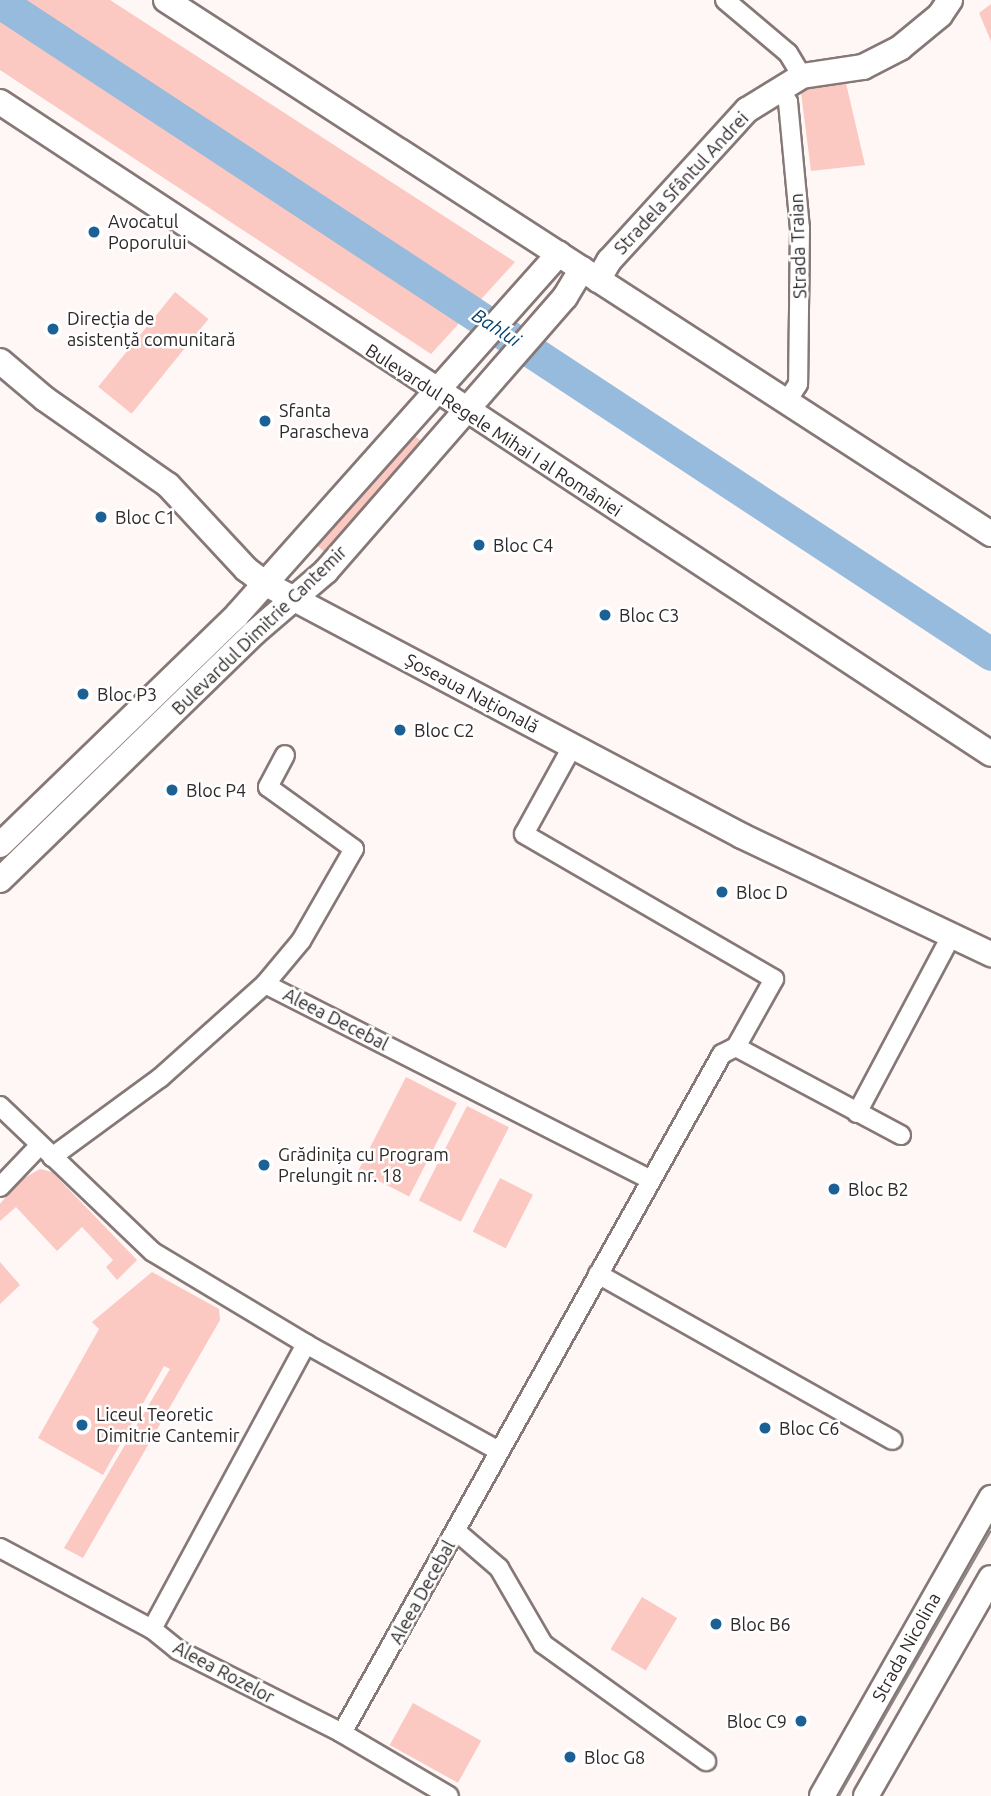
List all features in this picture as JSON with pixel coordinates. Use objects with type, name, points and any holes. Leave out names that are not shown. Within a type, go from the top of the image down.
[{"type":"main road","name":"Stradela Sfântul Andrei","points":[[590,274],[609,261],[739,118],[802,76],[863,67],[887,54],[923,31],[950,0]]},
{"type":"main road","points":[[178,4],[991,534]]},
{"type":"main road","name":"Bulevardul Regele Mihai I al României","points":[[3,109],[991,754]]},
{"type":"main road","name":"Bulevardul Dimitrie Cantemir","points":[[0,845],[266,584],[559,254]]},
{"type":"main road","name":"Bulevardul Dimitrie Cantemir","points":[[0,880],[293,599],[326,571],[486,384],[565,297],[590,274]]},
{"type":"main road","name":"Șoseaua Națională","points":[[0,361],[45,399],[168,485],[246,569],[266,584],[741,836],[991,954]]},
{"type":"main road","name":"Strada Nicolina","points":[[822,1796],[991,1498]]},
{"type":"main road","points":[[866,1796],[991,1578]]},
{"type":"street","points":[[725,0],[788,53],[802,76]]},
{"type":"street","name":"Strada Traian","points":[[779,89],[788,102],[800,228],[798,384],[787,401]]},
{"type":"street","name":"Aleea Decebal","points":[[342,1733],[456,1531],[497,1450],[722,1054],[736,1047],[774,979],[524,834],[572,747]]},
{"type":"street","points":[[265,984],[301,941],[354,849],[268,787],[285,755]]},
{"type":"street","points":[[857,1113],[952,934]]},
{"type":"street","name":"Aleea Decebal","points":[[0,1187],[46,1151],[160,1078],[265,984],[651,1180]]},
{"type":"street","points":[[736,1047],[901,1135]]},
{"type":"street","points":[[0,1106],[153,1252],[306,1344],[497,1450]]},
{"type":"street","points":[[598,1274],[892,1440]]},
{"type":"street","points":[[152,1629],[306,1344]]},
{"type":"street","points":[[456,1531],[499,1568],[543,1644],[706,1761]]},
{"type":"street","name":"Aleea Rozelor","points":[[0,1548],[152,1629],[178,1650],[342,1733],[428,1791],[449,1796]]},
{"type":"shaded area","points":[[0,0],[110,0],[515,262],[431,354],[0,70]]},
{"type":"shaded area","points":[[991,4],[991,41],[979,13]]},
{"type":"shaded area","points":[[845,79],[865,165],[811,171],[800,85]]},
{"type":"shaded area","points":[[175,292],[208,319],[132,414],[98,387]]},
{"type":"shaded area","points":[[414,435],[423,443],[325,552],[316,544]]},
{"type":"shaded area","points":[[406,1077],[457,1103],[409,1196],[358,1171]]},
{"type":"shaded area","points":[[467,1106],[509,1127],[461,1222],[419,1200]]},
{"type":"shaded area","points":[[40,1169],[52,1172],[137,1260],[117,1280],[106,1267],[113,1260],[82,1227],[57,1251],[16,1207],[0,1221],[0,1204],[19,1181]]},
{"type":"shaded area","points":[[500,1178],[533,1195],[506,1248],[473,1231]]},
{"type":"shaded area","points":[[0,1262],[20,1285],[0,1304]]},
{"type":"shaded area","points":[[152,1272],[219,1309],[220,1320],[83,1558],[64,1548],[170,1369],[164,1366],[103,1475],[38,1438],[99,1329],[92,1322]]},
{"type":"shaded area","points":[[642,1597],[677,1618],[646,1670],[611,1649]]},
{"type":"shaded area","points":[[413,1703],[481,1741],[458,1783],[390,1745]]},
{"type":"waterway","name":"Bahlui","points":[[0,2],[991,654]]},
{"type":"tram line","points":[[839,1796],[991,1531]]},
{"type":"place","name":"Avocatul Poporului","points":[[94,232]]},
{"type":"place","name":"Direcția de asistență comunitară","points":[[53,329]]},
{"type":"place","name":"Sfanta Parascheva","points":[[265,421]]},
{"type":"place","name":"Bloc C1","points":[[101,517]]},
{"type":"place","name":"Bloc C4","points":[[479,545]]},
{"type":"place","name":"Bloc C3","points":[[605,615]]},
{"type":"place","name":"Bloc P3","points":[[83,694]]},
{"type":"place","name":"Bloc C2","points":[[400,730]]},
{"type":"place","name":"Bloc P4","points":[[172,790]]},
{"type":"place","name":"Bloc D","points":[[722,892]]},
{"type":"place","name":"Grădinița cu Program Prelungit nr. 18","points":[[264,1165]]},
{"type":"place","name":"Bloc B2","points":[[834,1189]]},
{"type":"place","name":"Liceul Teoretic Dimitrie Cantemir","points":[[82,1425]]},
{"type":"place","name":"Bloc C6","points":[[765,1428]]},
{"type":"place","name":"Bloc B6","points":[[716,1624]]},
{"type":"place","name":"Bloc C9","points":[[801,1721]]},
{"type":"place","name":"Bloc G8","points":[[570,1757]]}]
